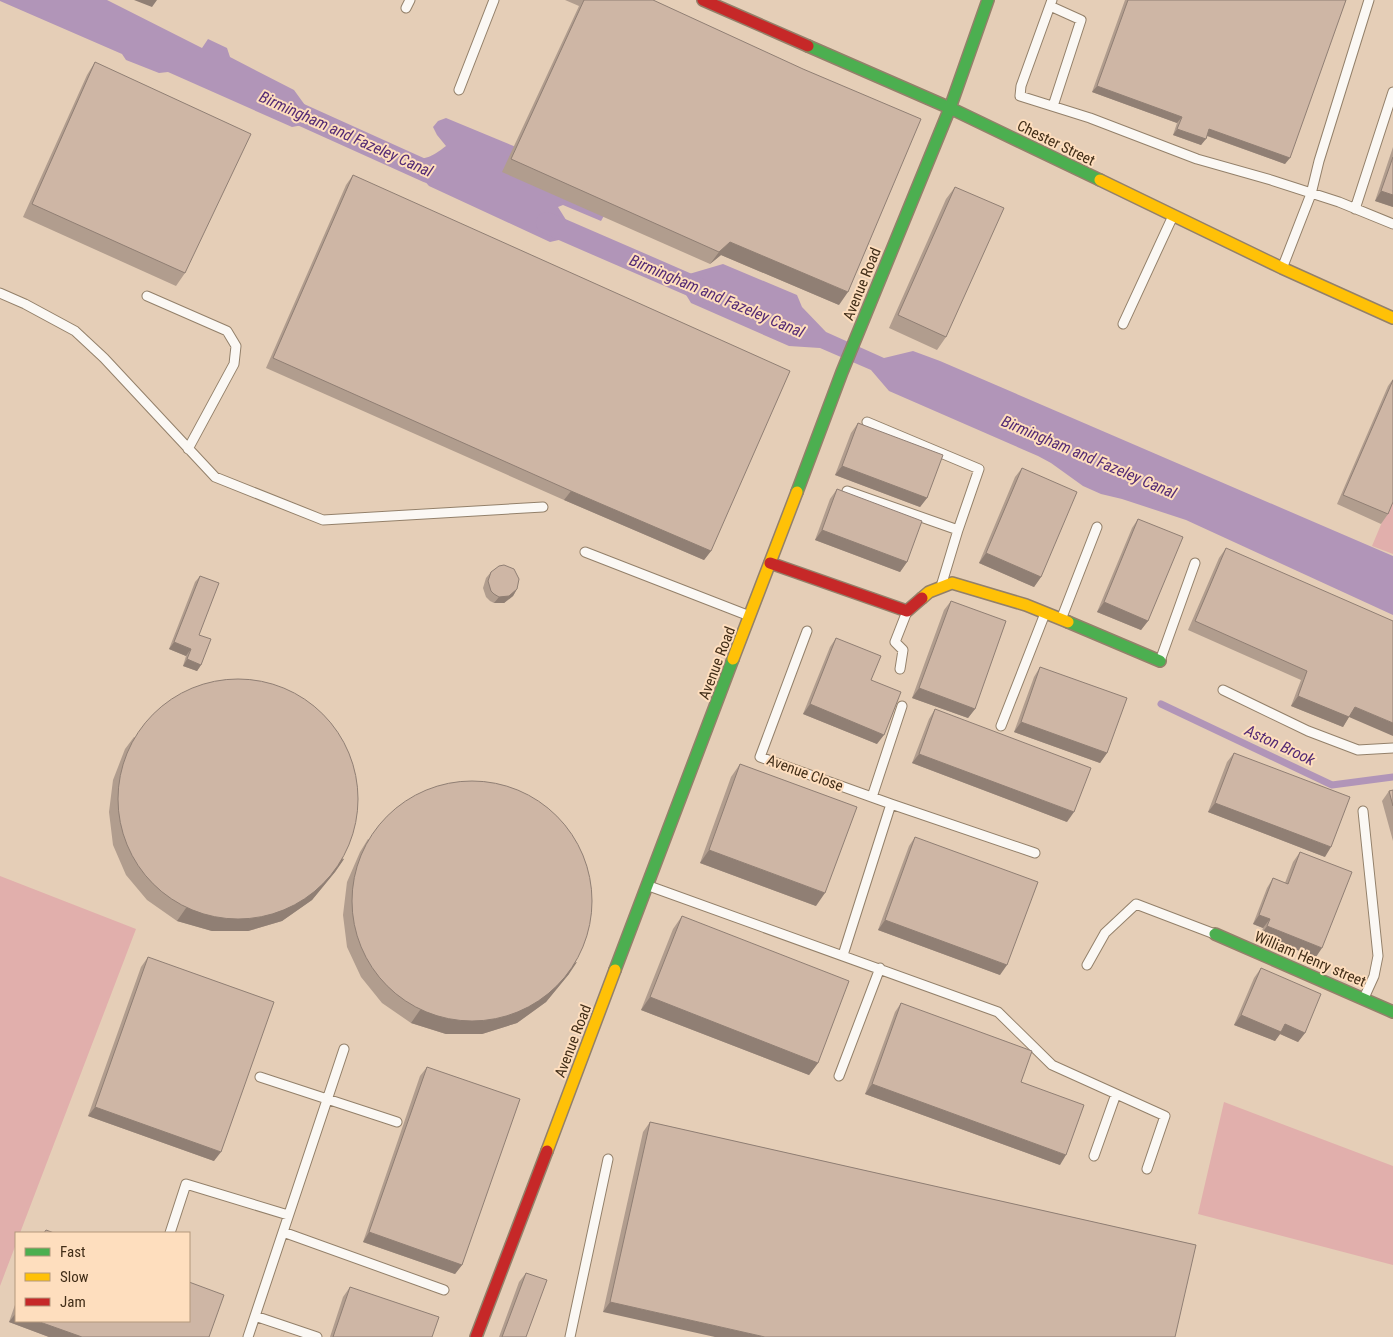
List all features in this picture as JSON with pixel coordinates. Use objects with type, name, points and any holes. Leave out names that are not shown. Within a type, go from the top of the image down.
[{"type":"street","name":"Chester Street","points":[[703,0],[950,108],[1282,268],[1393,318]]},
{"type":"street","name":"Avenue Road","points":[[476,1337],[842,372],[950,108],[988,0]]},
{"type":"street","points":[[770,563],[907,611],[929,592],[952,583],[1026,605],[1160,661]]},
{"type":"street","name":"William Henry street","points":[[1215,934],[1393,1012]]},
{"type":"lane","points":[[459,90],[494,0]]},
{"type":"lane","points":[[1282,268],[1311,194],[1319,161],[1369,0]]},
{"type":"lane","points":[[1053,106],[1081,20],[1051,3],[1021,86],[1020,96],[1090,118],[1197,159],[1271,180],[1393,224]]},
{"type":"lane","points":[[1355,209],[1393,92]]},
{"type":"lane","points":[[1123,324],[1173,216]]},
{"type":"lane","points":[[0,293],[75,331],[104,358],[215,477],[323,520],[543,507]]},
{"type":"lane","points":[[147,296],[227,331],[236,346],[234,364],[188,448]]},
{"type":"lane","points":[[867,422],[979,469],[940,588]]},
{"type":"lane","points":[[847,492],[958,530]]},
{"type":"lane","points":[[1061,620],[1097,527]]},
{"type":"lane","points":[[585,552],[750,616]]},
{"type":"lane","points":[[1160,661],[1195,563]]},
{"type":"lane","points":[[900,669],[903,650],[895,642],[907,611]]},
{"type":"lane","points":[[1001,726],[1045,613]]},
{"type":"lane","name":"Avenue Close","points":[[808,631],[760,756],[891,804],[1035,853]]},
{"type":"lane","points":[[1222,690],[1308,732],[1358,750],[1393,748]]},
{"type":"lane","points":[[872,797],[902,706]]},
{"type":"lane","points":[[843,955],[891,804]]},
{"type":"lane","points":[[1363,811],[1378,956],[1374,976],[1364,999]]},
{"type":"lane","points":[[648,886],[998,1012],[1052,1065],[1165,1116],[1146,1169]]},
{"type":"lane","points":[[1088,965],[1105,933],[1136,904],[1215,934]]},
{"type":"lane","points":[[839,1076],[880,968]]},
{"type":"lane","points":[[248,1337],[344,1049]]},
{"type":"lane","points":[[260,1077],[398,1122]]},
{"type":"lane","points":[[1094,1156],[1116,1094]]},
{"type":"lane","points":[[570,1337],[608,1159]]},
{"type":"lane","points":[[170,1232],[186,1184],[288,1215]]},
{"type":"lane","points":[[283,1232],[444,1290]]},
{"type":"lane","points":[[255,1316],[317,1337]]},
{"type":"shaded area","points":[[1393,496],[1393,554],[1372,546]]},
{"type":"shaded area","points":[[0,876],[136,929],[20,1232],[15,1232],[15,1247],[0,1286]]},
{"type":"shaded area","points":[[1224,1102],[1393,1166],[1393,1265],[1198,1214]]},
{"type":"water","points":[[0,0],[107,0],[202,48],[208,39],[227,48],[230,57],[294,90],[322,125],[308,124],[292,127],[168,72],[159,73],[126,60],[122,54]]},
{"type":"water","points":[[446,118],[516,147],[605,214],[601,221],[563,205],[558,207],[576,236],[550,242],[429,186],[400,159],[429,157],[446,146],[433,127],[438,121]]},
{"type":"water","points":[[723,264],[797,295],[802,307],[826,332],[884,358],[913,351],[940,361],[1393,556],[1393,615],[1186,520],[1101,494],[1083,486],[1038,456],[889,391],[871,370],[820,348],[789,346],[691,303],[677,280],[689,274]]},
{"type":"building","points":[[584,0],[653,0],[803,69],[921,119],[848,292],[730,242],[719,252],[511,159]]},
{"type":"building","points":[[1128,0],[1346,0],[1290,158],[1209,129],[1206,139],[1177,129],[1182,117],[1097,86]]},
{"type":"building","points":[[95,62],[251,134],[185,273],[32,204]]},
{"type":"building","points":[[1393,157],[1393,195],[1381,191]]},
{"type":"building","points":[[353,175],[790,371],[711,551],[571,491],[273,358]]},
{"type":"building","points":[[955,187],[1004,208],[946,337],[898,315]]},
{"type":"building","points":[[1393,380],[1393,502],[1388,514],[1343,495]]},
{"type":"building","points":[[858,423],[943,455],[927,498],[842,466]]},
{"type":"building","points":[[1022,468],[1077,492],[1041,577],[986,553]]},
{"type":"building","points":[[837,489],[922,521],[907,562],[822,530]]},
{"type":"building","points":[[1138,519],[1183,537],[1148,621],[1104,602]]},
{"type":"building","points":[[1226,548],[1393,621],[1393,723],[1355,707],[1349,717],[1298,696],[1307,671],[1195,621]]},
{"type":"building","points":[[504,565],[514,569],[519,579],[517,589],[509,596],[499,597],[491,591],[488,581],[491,572]]},
{"type":"building","points":[[200,576],[219,583],[199,635],[211,639],[201,665],[187,659],[191,649],[174,642]]},
{"type":"building","points":[[951,601],[1006,621],[975,709],[919,688]]},
{"type":"building","points":[[836,638],[881,656],[871,680],[901,692],[884,735],[810,704]]},
{"type":"building","points":[[1040,667],[1127,698],[1107,753],[1021,722]]},
{"type":"building","points":[[226,679],[250,679],[273,684],[295,693],[323,714],[338,732],[349,753],[356,776],[358,799],[356,822],[349,845],[338,866],[323,884],[295,905],[273,914],[250,919],[226,919],[203,914],[181,905],[162,892],[145,875],[132,856],[123,834],[118,811],[118,787],[123,764],[132,742],[145,723],[162,706],[181,693],[203,684]]},
{"type":"building","points":[[935,709],[1091,768],[1074,812],[919,754]]},
{"type":"building","points":[[1234,753],[1350,797],[1331,847],[1215,803]]},
{"type":"building","points":[[740,764],[857,807],[825,893],[709,850]]},
{"type":"building","points":[[460,781],[484,781],[507,786],[529,795],[557,816],[572,834],[583,855],[590,878],[592,901],[590,924],[583,947],[572,968],[557,986],[529,1007],[507,1016],[484,1021],[460,1021],[437,1016],[415,1007],[396,994],[379,977],[366,958],[357,936],[352,913],[352,889],[357,866],[366,844],[379,825],[396,808],[415,795],[437,786]]},
{"type":"building","points":[[1393,790],[1393,806],[1389,791]]},
{"type":"building","points":[[915,837],[1038,882],[1007,965],[885,920]]},
{"type":"building","points":[[1300,852],[1352,872],[1322,948],[1267,926],[1270,919],[1259,915],[1273,878],[1288,884]]},
{"type":"building","points":[[682,916],[849,981],[818,1063],[650,997]]},
{"type":"building","points":[[148,957],[274,1002],[221,1152],[95,1107]]},
{"type":"building","points":[[1261,968],[1321,994],[1305,1033],[1285,1024],[1281,1032],[1241,1015]]},
{"type":"building","points":[[901,1003],[1032,1051],[1021,1082],[1084,1105],[1066,1155],[872,1084]]},
{"type":"building","points":[[427,1067],[520,1099],[462,1265],[369,1232]]},
{"type":"building","points":[[650,1122],[1196,1245],[1175,1337],[765,1337],[610,1302]]},
{"type":"building","points":[[526,1273],[547,1280],[526,1337],[502,1337]]},
{"type":"building","points":[[190,1282],[224,1295],[209,1337],[82,1337],[40,1322],[190,1322]]},
{"type":"building","points":[[350,1287],[439,1317],[432,1337],[333,1337]]},
{"type":"waterway","name":"Birmingham and Fazeley Canal","points":[[295,112],[428,172]]},
{"type":"waterway","name":"Birmingham and Fazeley Canal","points":[[547,223],[706,292]]},
{"type":"waterway","name":"Aston Brook","points":[[1161,704],[1332,785],[1393,777]]},
{"type":"traffic: fast","points":[[797,492],[842,372],[950,108],[988,0]]},
{"type":"traffic: fast","points":[[808,46],[950,108],[1100,180]]},
{"type":"traffic: fast","points":[[1068,622],[1160,661]]},
{"type":"traffic: fast","points":[[615,970],[733,659]]},
{"type":"traffic: fast","points":[[1215,934],[1393,1012]]},
{"type":"traffic: slow","points":[[1100,180],[1282,268],[1393,318]]},
{"type":"traffic: slow","points":[[733,659],[797,492]]},
{"type":"traffic: slow","points":[[922,598],[929,592],[952,583],[1026,605],[1068,622]]},
{"type":"traffic: slow","points":[[547,1151],[615,970]]},
{"type":"traffic: jam","points":[[703,0],[808,46]]},
{"type":"traffic: jam","points":[[770,563],[907,611],[922,598]]},
{"type":"traffic: jam","points":[[476,1337],[547,1151]]}]
